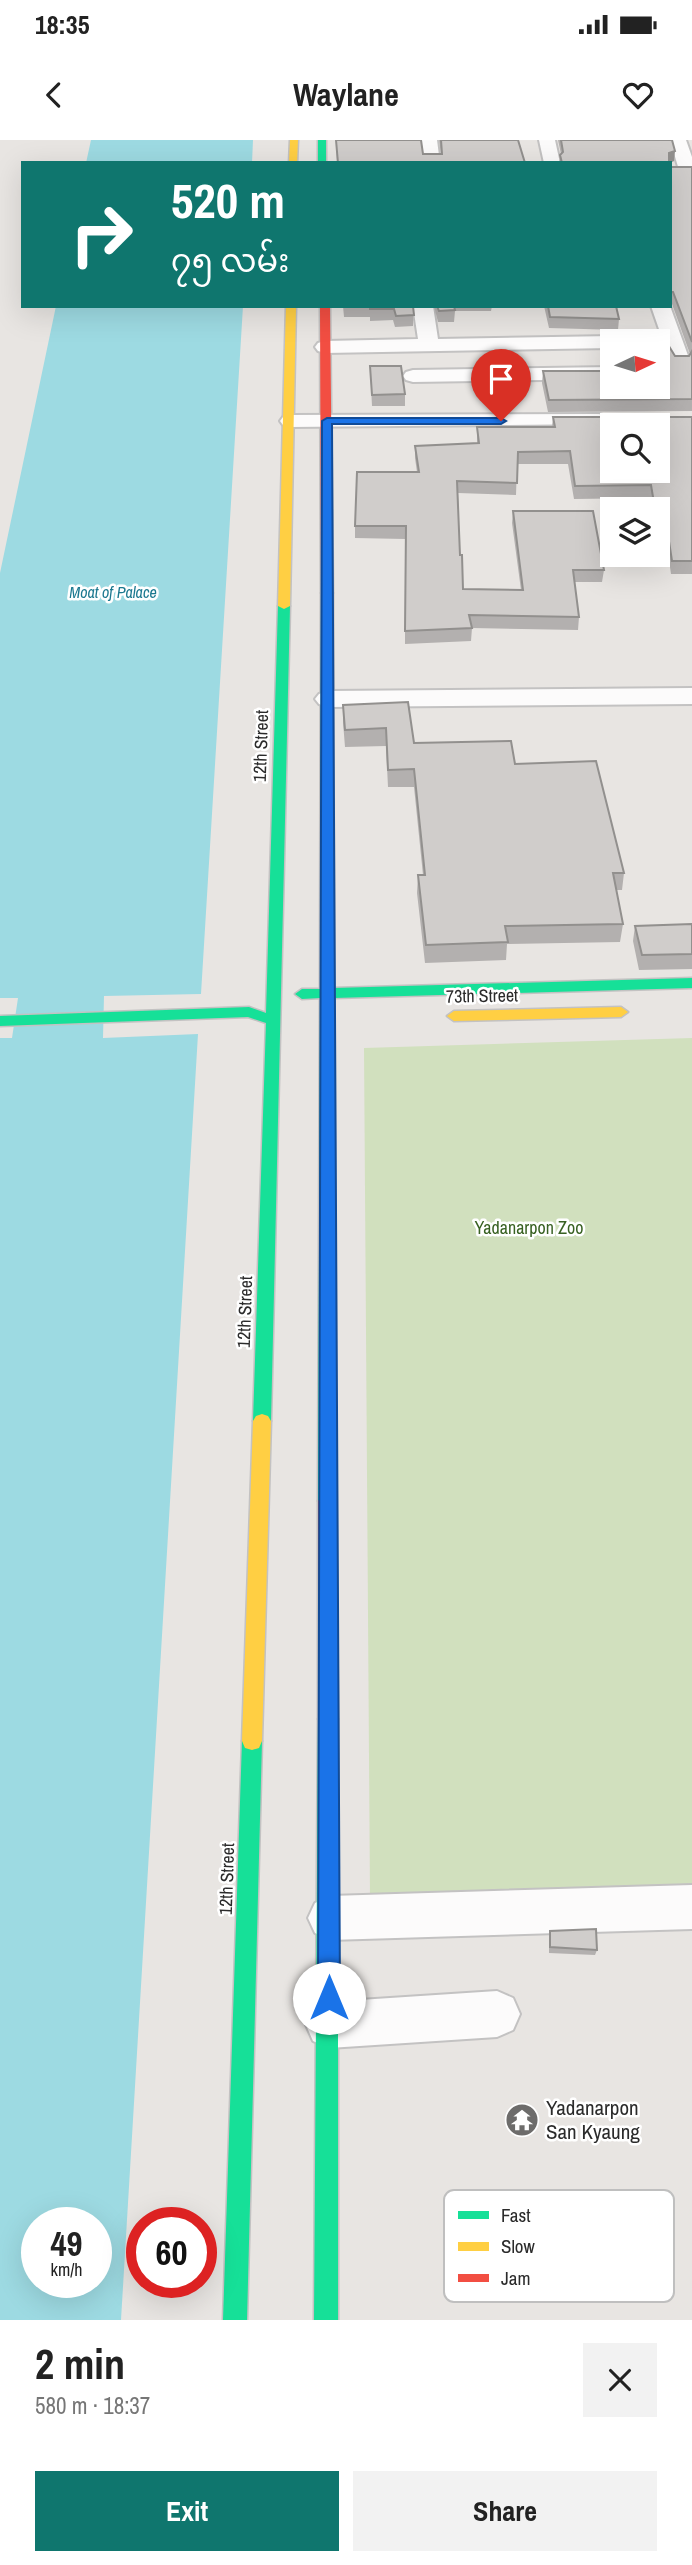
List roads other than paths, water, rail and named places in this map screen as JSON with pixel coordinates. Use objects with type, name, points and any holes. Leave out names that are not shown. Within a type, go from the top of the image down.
[{"type":"main road","points":[[293,161],[294,140]]},
{"type":"main road","points":[[322,140],[322,161]]},
{"type":"main road","name":"12th Street","points":[[235,2320],[280,1021],[272,996],[290,421],[291,308]]},
{"type":"main road","points":[[325,308],[330,1918],[326,2320]]},
{"type":"main road","name":"73th Street","points":[[272,996],[326,992],[692,983]]},
{"type":"main road","points":[[249,1012],[272,996]]},
{"type":"main road","name":"73th Street","points":[[438,1016],[643,1011]]},
{"type":"main road","points":[[0,1021],[249,1012],[280,1021]]},
{"type":"street","points":[[429,140],[432,161]]},
{"type":"street","points":[[547,140],[552,161]]},
{"type":"street","points":[[678,140],[683,170]]},
{"type":"street","points":[[423,308],[429,345]]},
{"type":"street","points":[[660,308],[662,329]]},
{"type":"street","points":[[326,347],[600,342]]},
{"type":"street","points":[[500,344],[508,375]]},
{"type":"street","points":[[670,349],[680,360]]},
{"type":"street","points":[[413,376],[600,373]]},
{"type":"street","points":[[290,421],[600,421]]},
{"type":"street","points":[[328,699],[692,696]]},
{"type":"street","points":[[330,1918],[692,1907]]},
{"type":"street","points":[[329,2025],[497,2014]]},
{"type":"water","points":[[91,140],[253,140],[252,161],[86,161]]},
{"type":"water","name":"Moat of Palace","points":[[56,308],[243,308],[201,994],[104,996],[103,1038],[198,1034],[121,2320],[0,2320],[0,1038],[12,1038],[18,998],[0,998],[0,573]]},
{"type":"place","name":"Yadanarpon San Kyaung","points":[[522,2120]]},
{"type":"park label","name":"Yadanarpon Zoo","points":[[529,1228]]}]
